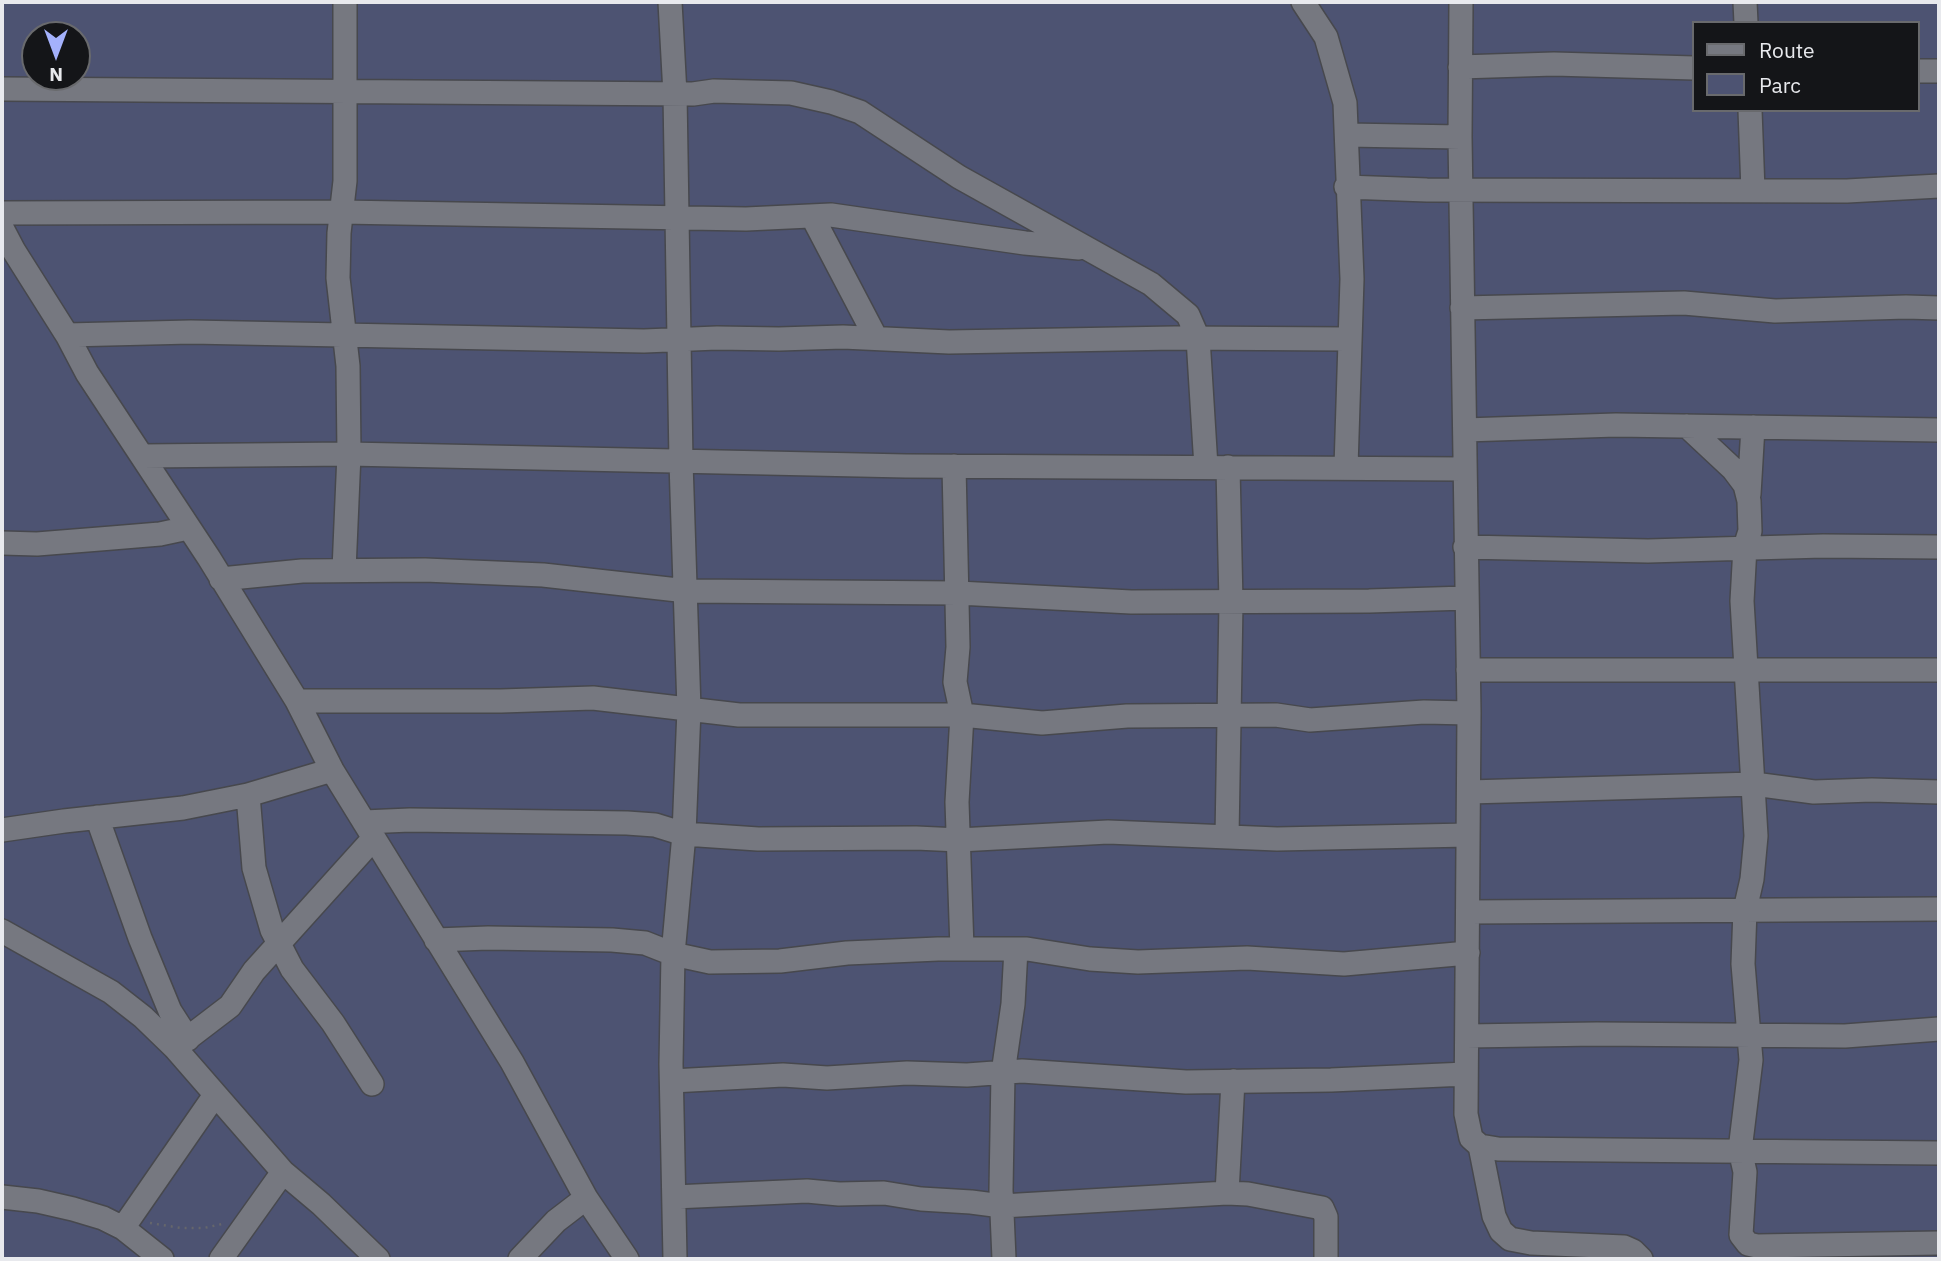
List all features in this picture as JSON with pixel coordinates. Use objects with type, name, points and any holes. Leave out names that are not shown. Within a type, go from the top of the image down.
[{"type":"street","points":[[344,570],[349,454],[348,366],[338,278],[345,181],[345,2]]},
{"type":"street","points":[[670,2],[675,94],[681,462],[689,709],[684,834],[673,954],[672,1081],[676,1259]]},
{"type":"street","points":[[1303,2],[1314,16],[1329,47],[1345,103],[1346,187],[1352,279],[1346,467]]},
{"type":"street","points":[[1461,2],[1460,188],[1469,713],[1466,1074],[1467,1128],[1471,1138],[1480,1146],[1508,1150],[1939,1153]]},
{"type":"street","points":[[1745,2],[1746,21]]},
{"type":"street","points":[[1460,67],[1554,64],[1692,68]]},
{"type":"street","points":[[1920,71],[1939,71]]},
{"type":"street","points":[[2,89],[345,93],[791,93],[860,112],[959,177],[1151,284],[1188,315],[1198,338],[1217,467],[1231,603],[1227,837]]},
{"type":"street","points":[[1750,112],[1753,191]]},
{"type":"street","points":[[1347,135],[1460,137]]},
{"type":"street","points":[[1346,187],[1847,191],[1939,186]]},
{"type":"street","points":[[2,213],[341,212],[746,219],[812,216],[862,219],[1025,243],[1089,249]]},
{"type":"street","points":[[812,216],[876,338]]},
{"type":"street","points":[[2,228],[87,373],[144,456],[296,701],[332,771],[512,1062],[586,1198],[627,1259]]},
{"type":"street","points":[[1462,308],[1661,303],[1719,305],[1776,312],[1939,308]]},
{"type":"street","points":[[67,335],[191,332],[644,341],[876,338],[949,342],[1198,338],[1348,339]]},
{"type":"street","points":[[1465,430],[1616,425],[1939,430]]},
{"type":"street","points":[[1687,425],[1733,470],[1749,494]]},
{"type":"street","points":[[1753,427],[1749,531],[1745,547],[1742,601],[1756,836],[1752,879],[1745,910],[1743,964],[1750,1034],[1750,1080],[1740,1150],[1745,1172],[1741,1235],[1748,1244],[1783,1247],[1939,1242]]},
{"type":"street","points":[[144,456],[349,454],[954,466],[1465,469]]},
{"type":"street","points":[[954,466],[958,593],[955,682],[962,715],[957,793],[962,949]]},
{"type":"street","points":[[2,543],[37,544],[112,538],[188,528]]},
{"type":"street","points":[[1465,547],[1648,551],[1745,547],[1939,547]]},
{"type":"street","points":[[220,579],[302,571],[425,570],[543,575],[687,591],[958,593],[1131,602],[1231,603],[1466,598]]},
{"type":"street","points":[[1468,670],[1939,670]]},
{"type":"street","points":[[296,701],[593,698],[739,715],[962,715],[1042,723],[1082,722],[1127,716],[1276,715],[1310,720],[1424,712],[1469,713]]},
{"type":"street","points":[[2,830],[183,808],[248,795],[332,771]]},
{"type":"street","points":[[1469,792],[1754,783],[1814,792],[1939,792]]},
{"type":"street","points":[[248,795],[254,867],[272,930],[292,968],[373,1084]]},
{"type":"street","points":[[97,817],[181,1044],[215,1095],[283,1172],[321,1204],[377,1259]]},
{"type":"street","points":[[181,1044],[230,1006],[254,971],[279,944],[369,830],[410,820],[627,823],[655,825],[684,834],[748,838],[959,840],[1108,832],[1277,839],[1468,835]]},
{"type":"street","points":[[1469,912],[1939,909]]},
{"type":"street","points":[[2,931],[111,992],[181,1044]]},
{"type":"street","points":[[436,940],[612,940],[645,943],[673,954],[710,962],[780,961],[847,953],[962,949],[1016,949],[1138,962],[1247,958],[1344,964],[1468,953]]},
{"type":"street","points":[[1004,1259],[1003,1073],[1013,1004],[1016,949]]},
{"type":"street","points":[[1466,1036],[1845,1036],[1939,1029]]},
{"type":"street","points":[[672,1081],[783,1075],[827,1078],[907,1073],[967,1075],[1022,1072],[1186,1082],[1331,1080],[1466,1074]]},
{"type":"street","points":[[1227,1193],[1233,1081]]},
{"type":"street","points":[[128,1222],[215,1095]]},
{"type":"street","points":[[1480,1146],[1494,1216],[1510,1239],[1531,1243],[1624,1247],[1641,1259]]},
{"type":"street","points":[[221,1259],[283,1172]]},
{"type":"street","points":[[674,1197],[807,1191],[839,1194],[884,1193],[1002,1206],[1248,1194],[1322,1208],[1326,1217],[1326,1259]]},
{"type":"street","points":[[2,1197],[38,1201],[128,1222],[162,1259]]},
{"type":"street","points":[[520,1259],[556,1221],[586,1198]]},
{"type":"path","points":[[128,1222],[181,1228],[247,1222]]},
{"type":"green space","points":[[2,2],[1939,2],[1939,1259],[2,1259]]}]
